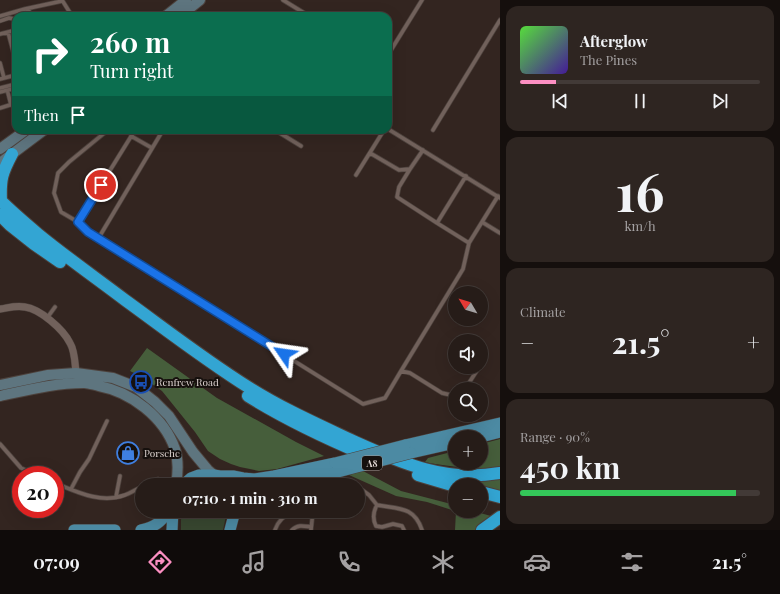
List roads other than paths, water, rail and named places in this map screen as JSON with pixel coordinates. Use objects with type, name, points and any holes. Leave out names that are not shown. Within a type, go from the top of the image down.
[{"type":"highway","points":[[12,154],[1,179],[0,187],[1,201],[15,215],[92,276],[248,387],[322,427],[416,467],[438,473],[461,476],[485,476],[500,474]]},
{"type":"highway","points":[[0,215],[34,244],[246,396],[309,430],[366,455],[414,474],[448,484]]},
{"type":"highway","points":[[488,493],[500,496]]},
{"type":"highway","points":[[482,530],[500,518]]},
{"type":"main road","name":"A8","points":[[217,475],[254,479],[334,468],[500,423]]},
{"type":"main road","points":[[488,435],[500,432]]},
{"type":"main road","name":"A8","points":[[408,449],[448,444]]},
{"type":"main road","name":"A8","points":[[310,478],[334,468]]},
{"type":"main road","points":[[191,478],[199,475],[217,475],[220,478]]},
{"type":"main road","points":[[141,530],[147,529],[159,523],[163,518]]},
{"type":"main road","points":[[172,530],[173,518]]},
{"type":"main road","points":[[74,530],[115,530]]},
{"type":"street","points":[[171,12],[186,0]]},
{"type":"street","points":[[185,12],[200,0]]},
{"type":"street","points":[[0,149],[21,134]]},
{"type":"street","points":[[0,163],[39,134]]},
{"type":"street","points":[[1,309],[12,306],[26,307],[42,314],[57,326],[70,343],[76,373]]},
{"type":"street","points":[[0,385],[48,375],[76,373],[113,378],[136,388],[155,402],[170,416],[193,452],[208,470],[217,475]]},
{"type":"street","points":[[0,396],[53,385],[85,383],[108,388],[130,397],[148,411],[166,430],[176,450],[178,459],[177,478]]},
{"type":"lane","points":[[283,0],[302,12]]},
{"type":"lane","points":[[392,49],[422,0]]},
{"type":"lane","points":[[19,12],[62,1],[69,12]]},
{"type":"lane","points":[[26,12],[30,9]]},
{"type":"lane","points":[[0,16],[12,14]]},
{"type":"lane","points":[[0,20],[12,19]]},
{"type":"lane","points":[[433,130],[500,20]]},
{"type":"lane","points":[[0,34],[12,31]]},
{"type":"lane","points":[[8,32],[12,47]]},
{"type":"lane","points":[[0,63],[2,79],[12,76]]},
{"type":"lane","points":[[0,88],[12,85]]},
{"type":"lane","points":[[0,92],[12,89]]},
{"type":"lane","points":[[0,108],[11,105],[8,93]]},
{"type":"lane","points":[[103,134],[58,173],[54,193],[61,212],[78,222],[98,239],[363,404],[385,398],[463,269],[469,243],[499,197],[392,131]]},
{"type":"lane","points":[[98,239],[161,134]]},
{"type":"lane","points":[[282,134],[301,146]]},
{"type":"lane","points":[[356,175],[382,134]]},
{"type":"lane","points":[[78,222],[131,136],[152,148]]},
{"type":"lane","points":[[423,150],[399,187],[397,197],[469,243]]},
{"type":"lane","points":[[370,153],[399,170],[410,169]]},
{"type":"lane","points":[[437,223],[466,176]]},
{"type":"lane","points":[[482,222],[500,233]]},
{"type":"lane","points":[[47,318],[55,307]]},
{"type":"lane","points":[[401,371],[410,373],[442,393],[448,394]]},
{"type":"lane","points":[[71,489],[80,472],[89,460],[107,421]]},
{"type":"lane","points":[[0,444],[19,466]]},
{"type":"lane","points":[[116,497],[120,476]]},
{"type":"lane","points":[[64,486],[88,496],[99,498],[116,497],[135,490]]},
{"type":"lane","points":[[365,493],[377,505],[403,508],[414,514],[422,530]]},
{"type":"lane","points":[[377,505],[373,516],[376,526],[382,527],[393,524],[402,526],[404,530]]},
{"type":"lane","points":[[275,530],[282,518]]},
{"type":"lane","points":[[292,530],[296,526],[311,529],[312,518]]},
{"type":"place","name":"Renfrew Road","points":[[141,382]]},
{"type":"place","name":"Porsche","points":[[128,453]]}]
